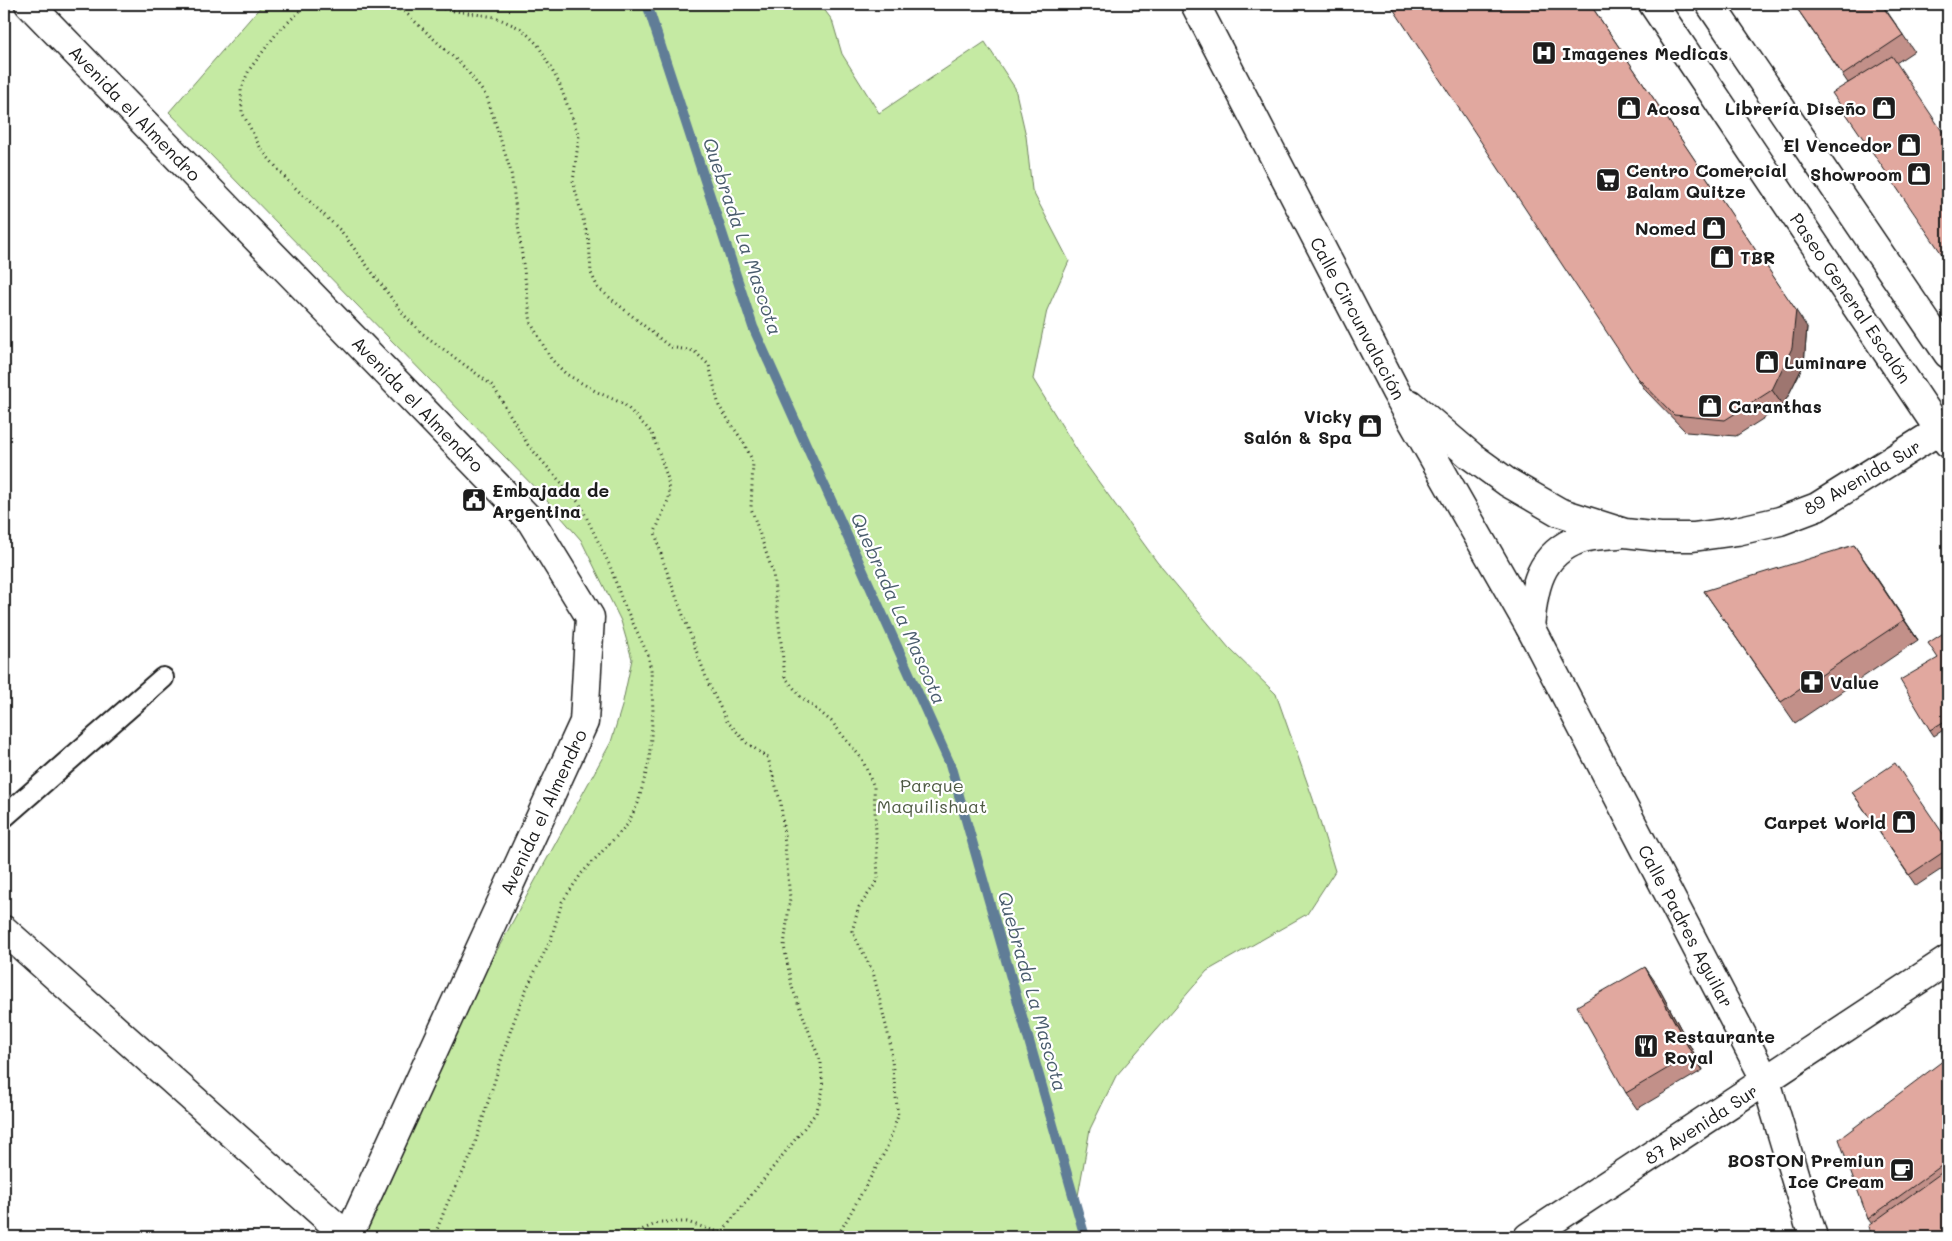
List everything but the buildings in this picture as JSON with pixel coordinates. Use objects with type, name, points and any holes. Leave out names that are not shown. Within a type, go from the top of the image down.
[{"type":"street","name":"Avenida el Almendro","points":[[29,4],[531,521],[590,617],[584,722],[348,1237]]},
{"type":"street","name":"Calle Circunvalación","points":[[1195,4],[1396,392],[1530,627]]},
{"type":"street","name":"Paseo General Escalón","points":[[1653,4],[1946,433]]},
{"type":"street","points":[[1710,4],[1948,354]]},
{"type":"street","name":"89 Avenida Sur","points":[[1396,392],[1471,456],[1507,482],[1558,512],[1625,533],[1660,537],[1693,537],[1737,532],[1780,521],[1817,507],[1946,433]]},
{"type":"street","name":"89 Avenida Sur","points":[[1530,627],[1534,588],[1550,556],[1580,539],[1625,533]]},
{"type":"street","name":"Calle Padres Aguilar","points":[[1530,627],[1766,1081],[1812,1237]]},
{"type":"street","points":[[4,930],[348,1237]]},
{"type":"street","name":"87 Avenida Sur","points":[[1528,1237],[1948,960]]},
{"type":"lane","points":[[4,816],[163,678]]},
{"type":"path","points":[[307,4],[277,33],[249,70],[241,89],[242,112],[261,149],[286,180],[341,231],[405,316],[423,334],[493,386],[528,445],[580,504],[610,566],[622,600],[648,655],[651,670],[653,711],[649,762],[638,803],[627,825],[582,873],[562,902],[551,939],[524,994],[510,1032],[471,1156],[447,1204],[434,1237]]},
{"type":"path","points":[[390,4],[408,15],[465,68],[487,97],[511,172],[531,323],[552,359],[566,374],[624,404],[652,434],[668,479],[670,498],[655,532],[663,561],[709,685],[727,721],[746,743],[768,758],[781,804],[790,898],[784,946],[792,987],[820,1063],[823,1090],[816,1113],[718,1237]]},
{"type":"path","points":[[429,4],[448,10],[495,17],[522,29],[538,45],[559,83],[579,136],[573,182],[589,240],[590,273],[598,288],[670,347],[694,351],[709,365],[719,406],[744,442],[753,462],[751,508],[773,574],[785,677],[800,696],[830,721],[862,759],[874,787],[878,880],[859,907],[852,931],[873,972],[890,1042],[898,1116],[886,1150],[837,1237]]},
{"type":"path","points":[[624,1237],[661,1222],[687,1222],[721,1233]]},
{"type":"green space","name":"Parque Maquilishuat","points":[[263,4],[820,4],[832,20],[842,54],[879,113],[985,42],[1015,88],[1026,136],[1032,190],[1069,261],[1047,310],[1033,379],[1085,463],[1157,562],[1229,648],[1276,694],[1313,799],[1335,871],[1307,914],[1207,971],[1116,1076],[1090,1129],[1076,1207],[1091,1237],[350,1237],[386,1153],[611,742],[622,706],[632,659],[621,621],[581,540],[541,494],[169,112]]},
{"type":"waterway","name":"Quebrada La Mascota","points":[[647,4],[753,327],[950,764],[1085,1237]]},
{"type":"place","name":"Imagenes Medicas","points":[[1544,53]]},
{"type":"place","name":"Acosa","points":[[1629,108]]},
{"type":"place","name":"Librería Diseño","points":[[1884,108]]},
{"type":"place","name":"El Vencedor","points":[[1909,145]]},
{"type":"place","name":"Showroom","points":[[1919,174]]},
{"type":"place","name":"Centro Comercial Balam Quitze","points":[[1608,180]]},
{"type":"place","name":"Nomed","points":[[1714,228]]},
{"type":"place","name":"TBR","points":[[1722,257]]},
{"type":"place","name":"Luminare","points":[[1767,362]]},
{"type":"place","name":"Caranthas","points":[[1710,406]]},
{"type":"place","name":"Vicky Salón & Spa","points":[[1370,426]]},
{"type":"place","name":"Embajada de Argentina","points":[[474,500]]},
{"type":"place","name":"Value","points":[[1812,682]]},
{"type":"place","name":"Carpet World","points":[[1904,822]]},
{"type":"place","name":"Restaurante Royal","points":[[1646,1046]]},
{"type":"place","name":"BOSTON Premiun Ice Cream","points":[[1902,1170]]}]
